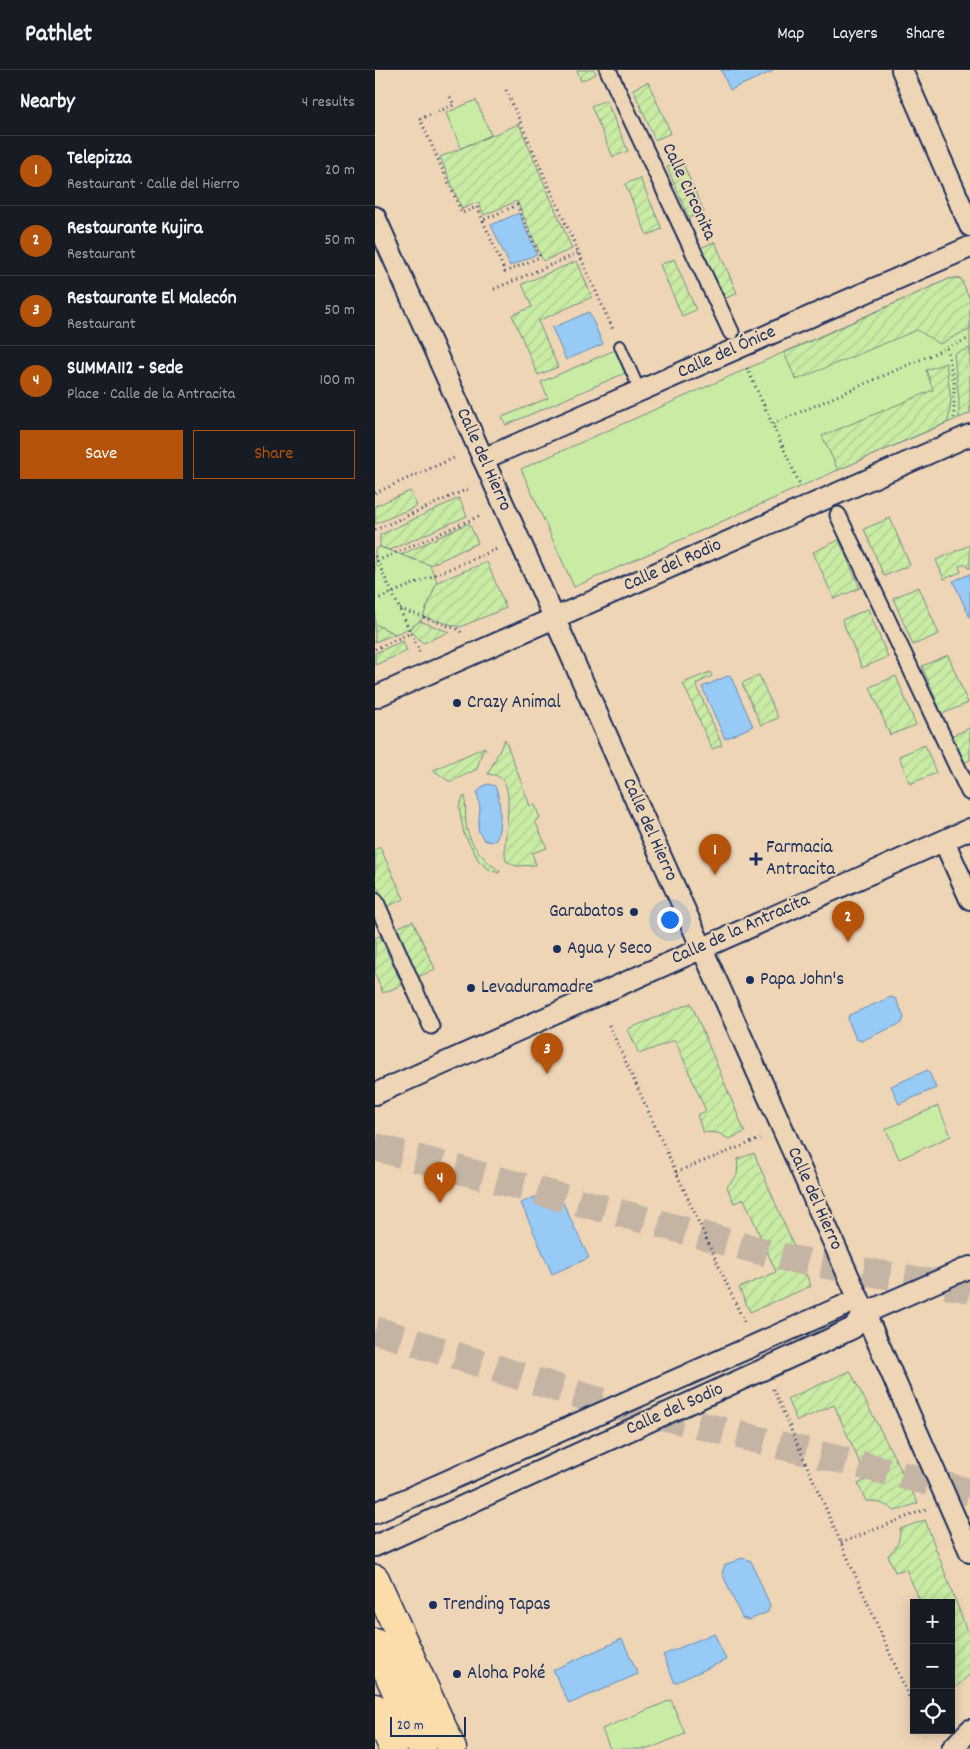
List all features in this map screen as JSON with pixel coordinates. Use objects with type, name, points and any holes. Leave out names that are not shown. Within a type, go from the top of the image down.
[{"type":"main road","points":[[375,1579],[452,1749]]},
{"type":"main road","points":[[375,1643],[422,1749]]},
{"type":"main road","points":[[375,1708],[393,1749]]},
{"type":"street","name":"Calle Circonita","points":[[608,70],[731,332]]},
{"type":"street","points":[[902,70],[970,226]]},
{"type":"street","name":"Calle del Hierro","points":[[375,217],[970,1552]]},
{"type":"street","name":"Calle del Ónice","points":[[483,460],[970,246]]},
{"type":"street","name":"Calle del Rodio","points":[[375,697],[554,618],[962,431]]},
{"type":"street","points":[[838,515],[969,792]]},
{"type":"street","name":"Calle de la Antracita","points":[[375,1094],[970,829]]},
{"type":"street","points":[[944,841],[970,899]]},
{"type":"street","points":[[375,900],[431,1026]]},
{"type":"street","name":"Calle del Sodio","points":[[375,1513],[862,1306],[970,1266]]},
{"type":"street","name":"Calle del Sodio","points":[[375,1546],[853,1328],[862,1306]]},
{"type":"street","points":[[952,1749],[970,1730]]},
{"type":"lane","points":[[620,346],[640,391]]},
{"type":"path","points":[[507,90],[620,346]]},
{"type":"path","points":[[450,97],[454,105],[420,119],[462,213],[477,207],[505,272],[540,257],[517,205],[483,220]]},
{"type":"path","points":[[494,289],[579,253]]},
{"type":"path","points":[[773,424],[970,338]]},
{"type":"path","points":[[947,348],[962,431]]},
{"type":"path","points":[[745,363],[803,492]]},
{"type":"path","points":[[375,493],[456,457]]},
{"type":"path","points":[[375,530],[470,488]]},
{"type":"path","points":[[377,561],[482,516]]},
{"type":"path","points":[[375,600],[497,549]]},
{"type":"path","points":[[375,556],[423,658]]},
{"type":"path","points":[[400,608],[460,630],[464,640]]},
{"type":"path","points":[[375,649],[411,633]]},
{"type":"path","points":[[609,1025],[741,1316]]},
{"type":"path","points":[[676,1172],[760,1139]]},
{"type":"path","points":[[772,1386],[910,1699]]},
{"type":"path","points":[[841,1543],[928,1508]]},
{"type":"green space","points":[[577,70],[594,70],[596,74],[581,81]]},
{"type":"green space","points":[[648,82],[671,133],[655,140],[633,89]]},
{"type":"green space","points":[[476,100],[491,135],[461,148],[446,113]]},
{"type":"green space","points":[[606,100],[628,151],[613,157],[591,106]]},
{"type":"green space","points":[[519,124],[572,249],[543,261],[517,201],[484,215],[478,202],[462,209],[440,157]]},
{"type":"green space","points":[[682,161],[704,212],[689,218],[667,167]]},
{"type":"green space","points":[[640,178],[662,229],[647,235],[625,184]]},
{"type":"green space","points":[[715,242],[737,293],[722,300],[700,248]]},
{"type":"green space","points":[[674,259],[696,310],[682,316],[660,265]]},
{"type":"green space","points":[[577,261],[592,297],[538,321],[558,367],[538,375],[512,315],[532,307],[522,284]]},
{"type":"green space","points":[[949,279],[961,279],[970,300],[970,413],[574,587],[521,469]]},
{"type":"green space","points":[[949,279],[961,279],[970,300],[970,330],[940,344],[917,330],[796,380],[784,353]]},
{"type":"green space","points":[[970,348],[970,413],[959,418],[954,354]]},
{"type":"green space","points":[[615,350],[625,373],[506,425],[502,417],[548,398],[541,382]]},
{"type":"green space","points":[[946,363],[951,400],[948,422],[838,470],[822,436],[933,390],[926,370]]},
{"type":"green space","points":[[410,491],[417,506],[375,524],[375,506]]},
{"type":"green space","points":[[459,498],[467,516],[390,550],[380,547],[380,535]]},
{"type":"green space","points":[[890,518],[910,565],[884,576],[864,529]]},
{"type":"green space","points":[[469,523],[478,543],[430,565],[401,555]]},
{"type":"green space","points":[[839,540],[860,588],[834,599],[813,552]]},
{"type":"green space","points":[[970,545],[970,568],[966,564],[959,566],[961,572],[944,579],[936,560]]},
{"type":"green space","points":[[380,547],[430,565],[437,582],[423,617],[414,625],[395,634],[375,624],[375,549]]},
{"type":"green space","points":[[487,562],[506,608],[460,627],[423,617],[437,582]]},
{"type":"green space","points":[[919,587],[939,634],[913,645],[893,598]]},
{"type":"green space","points":[[868,609],[888,657],[862,668],[842,620]]},
{"type":"green space","points":[[420,621],[449,632],[423,643],[409,629]]},
{"type":"green space","points":[[375,624],[395,634],[375,642]]},
{"type":"green space","points":[[403,641],[407,651],[375,665],[375,653]]},
{"type":"green space","points":[[948,655],[968,703],[942,714],[922,666]]},
{"type":"green space","points":[[710,672],[712,676],[696,684],[722,745],[712,749],[683,683]]},
{"type":"green space","points":[[759,675],[778,718],[761,725],[742,683]]},
{"type":"green space","points":[[896,676],[916,725],[890,735],[870,687]]},
{"type":"green space","points":[[970,728],[970,760],[963,763],[951,736]]},
{"type":"green space","points":[[505,739],[530,806],[535,805],[540,818],[535,821],[547,848],[532,853],[536,865],[516,866],[506,861],[505,841],[508,796],[502,780],[499,777],[488,774]]},
{"type":"green space","points":[[925,745],[936,773],[910,784],[899,756]]},
{"type":"green space","points":[[485,747],[477,769],[452,781],[449,781],[433,770]]},
{"type":"green space","points":[[465,796],[467,831],[473,845],[488,862],[500,871],[499,873],[490,870],[479,861],[464,834],[459,807]]},
{"type":"green space","points":[[380,847],[404,899],[386,907],[375,882],[375,850]]},
{"type":"green space","points":[[413,921],[435,969],[418,977],[396,928]]},
{"type":"green space","points":[[380,936],[402,985],[383,993],[375,975],[375,938]]},
{"type":"green space","points":[[691,1003],[745,1132],[729,1139],[718,1133],[703,1132],[697,1115],[706,1111],[675,1040],[639,1054],[628,1029]]},
{"type":"green space","points":[[938,1106],[951,1136],[899,1159],[886,1129]]},
{"type":"green space","points":[[754,1153],[811,1286],[750,1312],[739,1288],[776,1272],[744,1199],[734,1203],[727,1187],[737,1175],[738,1159]]},
{"type":"green space","points":[[850,1371],[918,1503],[895,1511],[881,1503],[866,1501],[858,1484],[867,1479],[834,1405],[797,1421],[787,1399]]},
{"type":"green space","points":[[925,1520],[955,1599],[919,1599],[906,1569],[895,1572],[888,1555],[897,1544],[900,1529]]},
{"type":"green space","points":[[955,1599],[970,1639],[970,1674],[955,1688]]},
{"type":"green space","points":[[671,1700],[685,1734],[648,1749],[610,1749],[602,1729]]},
{"type":"water","points":[[721,70],[772,70],[773,71],[730,90]]},
{"type":"water","points":[[519,213],[537,254],[510,266],[491,225]]},
{"type":"water","points":[[589,312],[603,344],[566,360],[552,328]]},
{"type":"water","points":[[970,574],[970,618],[953,581]]},
{"type":"water","points":[[730,675],[753,726],[725,739],[702,687]]},
{"type":"water","points":[[488,784],[495,786],[499,797],[500,813],[498,835],[496,840],[491,842],[484,840],[478,830],[480,808],[477,793],[483,786]]},
{"type":"water","points":[[891,997],[896,999],[904,1017],[902,1023],[861,1041],[856,1039],[848,1020],[849,1015]]},
{"type":"water","points":[[928,1070],[936,1088],[899,1104],[891,1086]]},
{"type":"water","points":[[556,1188],[589,1258],[552,1274],[521,1203]]},
{"type":"water","points":[[742,1558],[751,1561],[770,1605],[768,1612],[749,1620],[742,1618],[722,1573],[725,1565]]},
{"type":"water","points":[[714,1633],[726,1660],[675,1683],[663,1655]]},
{"type":"water","points":[[622,1639],[638,1674],[569,1704],[553,1670]]},
{"type":"tunnel","points":[[375,1147],[790,1259],[970,1289]]},
{"type":"tunnel","points":[[375,1330],[589,1398],[970,1492]]},
{"type":"place","name":"Crazy Animal","points":[[457,703]]},
{"type":"place","name":"Farmacia Antracita","points":[[756,859]]},
{"type":"place","name":"Telepizza","points":[[715,875]]},
{"type":"place","name":"Garabatos","points":[[634,912]]},
{"type":"place","name":"Restaurante Kujira","points":[[848,942]]},
{"type":"place","name":"Agua y Seco","points":[[557,949]]},
{"type":"place","name":"Papa John's","points":[[750,980]]},
{"type":"place","name":"Levaduramadre","points":[[471,988]]},
{"type":"place","name":"Restaurante El Malecón","points":[[547,1074]]},
{"type":"place","name":"SUMMA112 - Sede","points":[[440,1203]]},
{"type":"place","name":"Trending Tapas","points":[[433,1605]]},
{"type":"place","name":"Aloha Poké","points":[[457,1674]]}]
